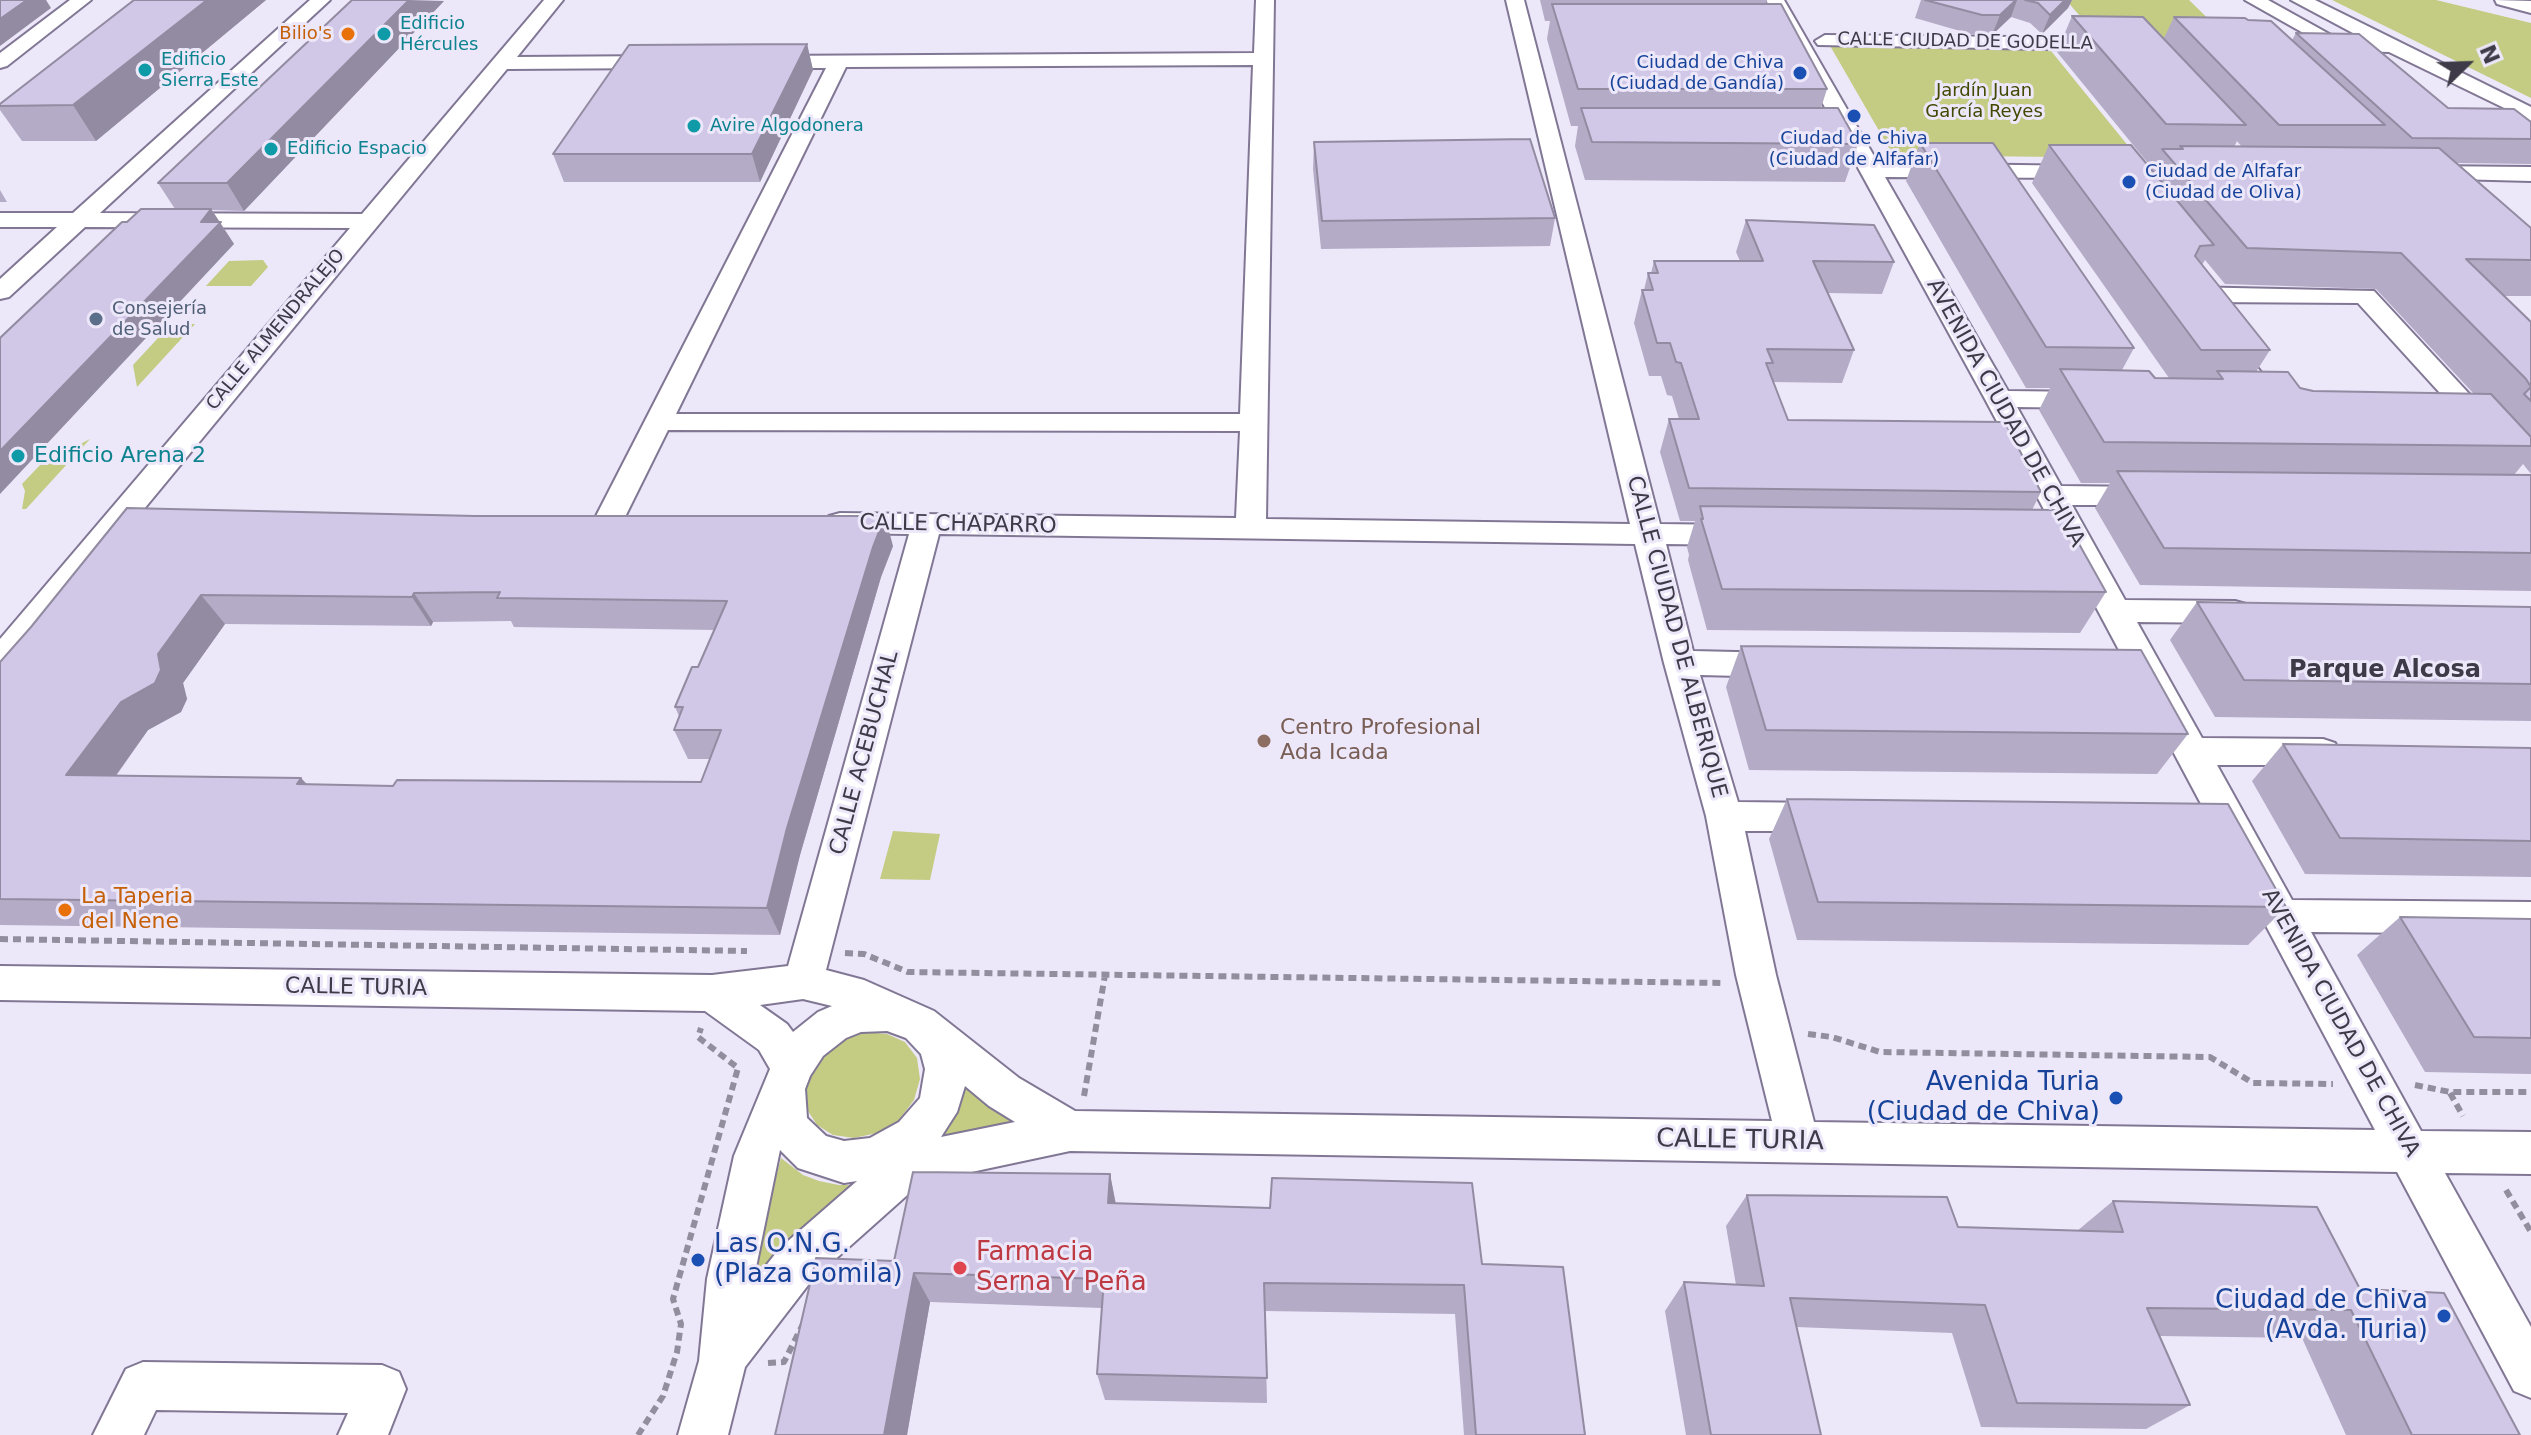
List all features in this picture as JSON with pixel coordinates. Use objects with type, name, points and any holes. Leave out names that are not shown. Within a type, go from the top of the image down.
[{"type":"street","points":[[0,62],[82,0]]},
{"type":"street","points":[[0,292],[321,0]]},
{"type":"street","name":"CALLE ALMENDRALEJO","points":[[0,661],[554,0]]},
{"type":"street","points":[[1251,529],[1265,0]]},
{"type":"street","name":"CALLE CIUDAD DE ALBERIQUE","points":[[1515,0],[1562,135],[1648,534],[1680,663],[1724,816],[1756,975],[1798,1141]]},
{"type":"street","name":"AVENIDA CIUDAD DE CHIVA","points":[[1775,0],[2051,495],[2060,539],[2115,611],[2132,670],[2192,751],[2214,821],[2282,916],[2531,1374]]},
{"type":"street","points":[[2254,0],[2342,46]]},
{"type":"street","points":[[2300,0],[2531,115]]},
{"type":"street","points":[[2307,0],[2338,18]]},
{"type":"street","points":[[2504,0],[2531,7]]},
{"type":"street","points":[[1523,30],[1547,30]]},
{"type":"street","points":[[1763,31],[1794,31]]},
{"type":"street","name":"CALLE CIUDAD DE GODELLA","points":[[1825,41],[2120,44]]},
{"type":"street","points":[[2299,46],[2392,46]]},
{"type":"street","points":[[747,62],[1263,59]]},
{"type":"street","points":[[578,520],[623,520],[659,422],[839,61]]},
{"type":"street","points":[[501,63],[685,62]]},
{"type":"street","points":[[1821,136],[1851,137]]},
{"type":"street","points":[[1870,170],[2103,172]]},
{"type":"street","points":[[2000,171],[2017,197]]},
{"type":"street","points":[[2403,173],[2531,174]]},
{"type":"street","points":[[2458,174],[2479,192]]},
{"type":"street","points":[[0,220],[367,221]]},
{"type":"street","points":[[2197,270],[2217,295]]},
{"type":"street","points":[[2187,294],[2217,295],[2365,296],[2483,424],[2285,421],[2187,294]]},
{"type":"street","points":[[1999,399],[2122,400]]},
{"type":"street","points":[[2240,401],[2269,402]]},
{"type":"street","points":[[659,422],[1254,423]]},
{"type":"street","points":[[2466,423],[2494,454]]},
{"type":"street","points":[[2051,495],[2179,496]]},
{"type":"street","points":[[124,514],[155,514]]},
{"type":"street","name":"CALLE CHAPARRO","points":[[817,523],[1763,535]]},
{"type":"street","name":"CALLE ACEBUCHAL","points":[[803,982],[927,524]]},
{"type":"street","points":[[2115,611],[2259,612]]},
{"type":"street","points":[[1680,663],[1805,665]]},
{"type":"street","points":[[2192,751],[2361,753]]},
{"type":"street","points":[[1724,816],[1849,817]]},
{"type":"street","points":[[2282,916],[2531,918]]},
{"type":"street","name":"CALLE TURIA","points":[[0,983],[712,993],[803,982],[850,993],[910,1020],[1004,1092],[1077,1113],[1798,1141],[2531,1153]]},
{"type":"street","points":[[712,993],[773,1037],[788,1078],[786,1119],[801,1144],[827,1159],[888,1166]]},
{"type":"street","points":[[703,1435],[711,1359],[756,1156],[788,1078],[809,1043],[832,1025],[859,1014],[910,1020],[938,1044],[946,1069],[942,1098],[935,1112],[711,1359]]},
{"type":"street","name":"CALLE TURIA","points":[[888,1166],[931,1160],[1077,1113]]},
{"type":"street","points":[[118,1435],[143,1386],[382,1389],[363,1435]]},
{"type":"path","points":[[1077,1113],[1105,975]]},
{"type":"path","points":[[698,1037],[738,1068],[673,1299],[681,1324],[711,1359]]},
{"type":"path","points":[[1832,1037],[1880,1052],[2210,1057],[2253,1083],[2333,1084]]},
{"type":"path","points":[[2408,1084],[2450,1092],[2531,1092]]},
{"type":"path","points":[[2509,1194],[2531,1232]]},
{"type":"path","points":[[638,1435],[663,1396],[711,1359],[784,1362],[809,1311]]},
{"type":"green space","points":[[2066,0],[2189,0],[2229,39],[2099,38]]},
{"type":"green space","points":[[2332,0],[2436,0],[2531,23],[2531,98]]},
{"type":"green space","name":"Jardín Juan García Reyes","points":[[1829,44],[2047,46],[2138,158],[1893,155]]},
{"type":"green space","points":[[263,260],[268,267],[251,286],[206,286],[229,261]]},
{"type":"green space","points":[[171,324],[195,324],[137,387],[133,365]]},
{"type":"green space","points":[[90,439],[26,509],[22,509],[25,491],[22,484],[41,464]]},
{"type":"green space","points":[[893,831],[940,834],[930,880],[880,879]]},
{"type":"green space","points":[[866,1032],[887,1034],[905,1042],[917,1058],[920,1079],[914,1100],[899,1120],[877,1133],[854,1138],[833,1135],[817,1125],[806,1108],[805,1089],[812,1069],[825,1051],[844,1039]]},
{"type":"green space","points":[[966,1079],[1037,1123],[935,1146]]},
{"type":"green space","points":[[781,1158],[803,1175],[819,1181],[863,1185],[735,1332]]},
{"type":"building","points":[[0,0],[27,0],[0,19]]},
{"type":"building","points":[[134,0],[207,0],[73,105],[0,106],[0,104]]},
{"type":"building","points":[[352,0],[409,0],[227,183],[158,183]]},
{"type":"building","points":[[1925,0],[2016,0],[2000,15],[1982,15]]},
{"type":"building","points":[[2025,0],[2065,0],[2050,15],[2038,3]]},
{"type":"building","points":[[1552,4],[1781,4],[1827,89],[1578,89]]},
{"type":"building","points":[[2072,16],[2143,17],[2246,125],[2166,124]]},
{"type":"building","points":[[2174,17],[2271,21],[2385,125],[2279,125]]},
{"type":"building","points":[[2296,33],[2359,34],[2448,108],[2514,109],[2531,122],[2531,139],[2412,138]]},
{"type":"building","name":"Avire Algodonera","points":[[807,44],[752,154],[553,154],[629,45]]},
{"type":"building","points":[[1581,108],[1838,108],[1858,144],[1592,142]]},
{"type":"building","points":[[1530,139],[1555,218],[1322,221],[1314,142]]},
{"type":"building","points":[[1920,143],[1993,143],[2134,348],[2046,347]]},
{"type":"building","points":[[2049,145],[2131,145],[2214,245],[2200,246],[2195,256],[2270,350],[2201,350]]},
{"type":"building","points":[[2180,146],[2439,148],[2531,228],[2531,260],[2466,259],[2531,322],[2531,387],[2401,253],[2247,248],[2162,149],[2183,149]]},
{"type":"building","points":[[141,209],[211,209],[201,222],[221,222],[0,451],[0,338],[122,222],[127,222]]},
{"type":"building","points":[[1746,220],[1874,225],[1894,262],[1813,261],[1854,350],[1767,349],[1773,363],[1766,363],[1788,420],[2005,422],[2041,492],[1689,488],[1669,419],[1699,419],[1681,363],[1676,362],[1670,343],[1657,343],[1642,290],[1653,290],[1648,273],[1658,273],[1654,261],[1763,261]]},
{"type":"building","points":[[2060,369],[2149,371],[2155,378],[2223,379],[2217,371],[2288,372],[2300,388],[2313,391],[2491,394],[2531,437],[2531,446],[2104,442]]},
{"type":"building","points":[[2531,387],[2531,401],[2524,394]]},
{"type":"building","points":[[2117,471],[2531,475],[2531,553],[2164,548]]},
{"type":"building","points":[[1700,506],[2060,510],[2106,592],[1722,589]]},
{"type":"building","points":[[127,508],[475,516],[885,516],[787,828],[767,908],[0,899],[0,662]],"holes":[[[500,592],[497,598],[727,601],[698,667],[692,667],[675,707],[683,707],[674,730],[721,730],[701,782],[397,780],[393,786],[297,784],[301,778],[66,775],[121,702],[155,683],[161,670],[158,654],[201,595],[412,597],[414,593]]]},
{"type":"building","points":[[2197,602],[2531,607],[2531,684],[2244,680]]},
{"type":"building","points":[[1741,646],[2141,650],[2188,734],[1766,730]]},
{"type":"building","points":[[2283,744],[2531,748],[2531,841],[2340,838]]},
{"type":"building","points":[[1787,799],[2228,804],[2286,907],[1818,902]]},
{"type":"building","points":[[2400,917],[2531,919],[2531,1038],[2474,1037]]},
{"type":"building","points":[[913,1172],[1110,1174],[1108,1203],[1270,1208],[1272,1178],[1472,1183],[1482,1264],[1563,1267],[1585,1435],[1476,1435],[1464,1285],[1264,1283],[1267,1378],[1097,1374],[1104,1279],[914,1273],[884,1435],[775,1435],[816,1258],[894,1261]]},
{"type":"building","points":[[1747,1195],[1947,1197],[1958,1227],[2123,1232],[2113,1201],[2317,1207],[2360,1289],[2444,1293],[2520,1435],[2412,1435],[2351,1310],[2147,1308],[2190,1405],[2017,1403],[1985,1305],[1790,1298],[1821,1435],[1711,1435],[1684,1282],[1764,1286]]},
{"type":"place","name":"Bilio's","points":[[348,34]]},
{"type":"place","name":"Edificio Hércules","points":[[384,34]]},
{"type":"place","name":"Edificio Sierra Este","points":[[145,70]]},
{"type":"place","name":"Ciudad de Chiva (Ciudad de Gandía)","points":[[1800,73]]},
{"type":"place","name":"Ciudad de Chiva (Ciudad de Alfafar)","points":[[1854,116]]},
{"type":"place","name":"Avire Algodonera","points":[[694,126]]},
{"type":"place","name":"Edificio Espacio","points":[[271,149]]},
{"type":"place","name":"Ciudad de Alfafar (Ciudad de Oliva)","points":[[2129,182]]},
{"type":"place","name":"Consejería de Salud","points":[[96,319]]},
{"type":"place","name":"Edificio Arena 2","points":[[18,456]]},
{"type":"place","name":"Centro Profesional Ada Icada","points":[[1264,741]]},
{"type":"place","name":"La Taperia del Nene","points":[[65,910]]},
{"type":"place","name":"Avenida Turia (Ciudad de Chiva)","points":[[2116,1098]]},
{"type":"place","name":"Las O.N.G. (Plaza Gomila)","points":[[698,1260]]},
{"type":"place","name":"Farmacia Serna Y Peña","points":[[960,1268]]},
{"type":"place","name":"Ciudad de Chiva (Avda. Turia)","points":[[2444,1316]]},
{"type":"district","name":"Parque Alcosa","points":[[2385,671]]}]
